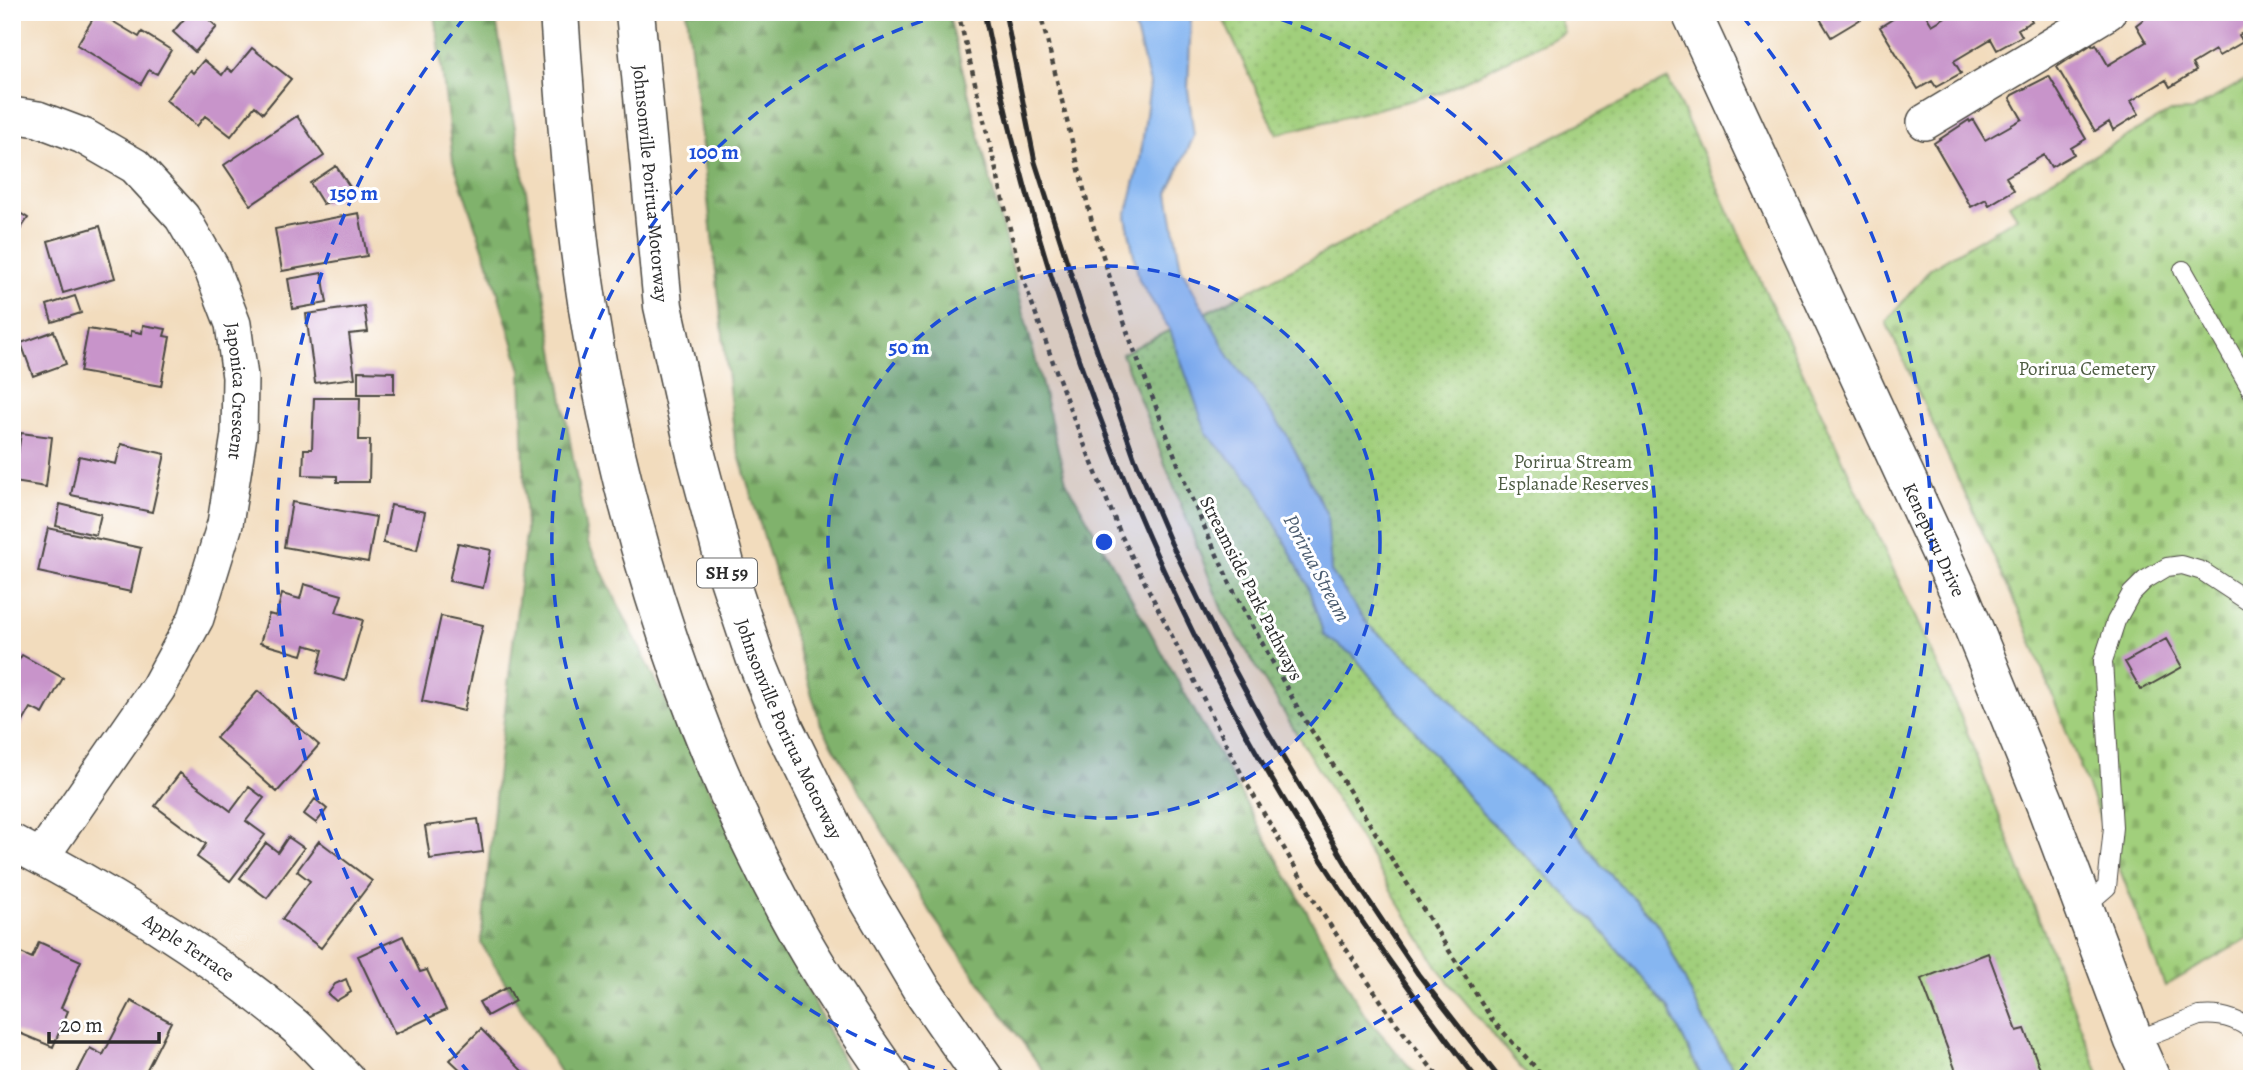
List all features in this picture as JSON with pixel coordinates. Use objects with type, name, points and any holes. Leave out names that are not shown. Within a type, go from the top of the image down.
[{"type":"main road","points":[[559,12],[578,235],[594,341],[615,447],[671,649],[705,738],[762,865],[842,1007],[892,1079]]},
{"type":"main road","name":"Johnsonville Porirua Motorway","points":[[635,12],[663,306],[696,455],[729,579],[750,644],[785,730],[866,895],[921,988],[984,1079]]},
{"type":"main road","name":"Kenepuru Drive","points":[[1691,12],[1958,590],[2046,806],[2134,1041],[2151,1079]]},
{"type":"street","points":[[1925,122],[2108,12]]},
{"type":"street","name":"Japonica Crescent","points":[[12,115],[38,119],[83,136],[135,166],[182,217],[211,267],[233,324],[240,377],[239,435],[225,524],[196,618],[158,688],[27,849]]},
{"type":"street","name":"Apple Terrace","points":[[27,849],[160,926],[228,974],[292,1023],[347,1079]]},
{"type":"lane","points":[[2183,270],[2252,391]]},
{"type":"lane","points":[[2084,907],[2107,887],[2113,827],[2103,661],[2116,621],[2131,594],[2146,580],[2167,567],[2182,565],[2202,572],[2252,604]]},
{"type":"lane","points":[[2134,1041],[2199,1016],[2230,1018],[2252,1031]]},
{"type":"path","points":[[958,12],[1020,270],[1068,404],[1121,535],[1244,779],[1318,907],[1393,1019],[1440,1079]]},
{"type":"path","name":"Streamside Park Pathways","points":[[1040,12],[1092,222],[1128,334],[1189,495],[1233,588],[1300,712],[1493,1021],[1546,1079]]},
{"type":"green space","points":[[435,12],[497,12],[497,26],[588,543],[852,1079],[564,1079],[481,943],[497,777],[526,534],[521,370],[495,283],[453,161]]},
{"type":"green space","points":[[687,12],[948,12],[1066,481],[1364,1014],[1420,1079],[1049,1079],[931,914],[821,725],[735,442]]},
{"type":"green space","points":[[1220,12],[1557,12],[1564,32],[1440,93],[1277,134]]},
{"type":"green space","name":"Porirua Cemetery","points":[[2252,76],[2252,936],[2165,986],[2026,627],[1886,322],[1931,268],[2017,217],[2009,204],[2170,112],[2192,111]]},
{"type":"green space","name":"Porirua Stream Esplanade Reserves","points":[[1668,79],[1961,717],[2101,1079],[1739,1079],[1704,1021],[1659,925],[1602,866],[1542,785],[1491,746],[1433,679],[1368,625],[1331,572],[1327,515],[1287,435],[1230,358],[1205,313]]},
{"type":"green space","points":[[1170,330],[1207,434],[1256,487],[1307,584],[1324,635],[1353,655],[1482,813],[1595,923],[1668,1008],[1703,1079],[1530,1079],[1441,973],[1222,610],[1122,354]]},
{"type":"water","name":"Porirua Stream","points":[[1131,12],[1188,12],[1191,18],[1188,89],[1194,136],[1168,193],[1181,268],[1230,358],[1287,435],[1327,515],[1331,572],[1368,625],[1433,679],[1491,746],[1542,785],[1602,866],[1659,925],[1704,1021],[1739,1079],[1703,1079],[1668,1008],[1595,923],[1482,813],[1353,655],[1324,635],[1307,584],[1256,487],[1207,434],[1170,330],[1139,280],[1126,217],[1140,160],[1150,84]]},
{"type":"building","points":[[97,12],[139,37],[142,32],[171,50],[157,74],[149,70],[141,84],[77,45]]},
{"type":"building","points":[[190,12],[201,12],[217,27],[195,52],[173,32]]},
{"type":"building","points":[[1816,12],[1857,12],[1861,19],[1831,37]]},
{"type":"building","points":[[1904,12],[1924,12],[1932,25],[1954,12],[2027,12],[2032,21],[2018,29],[2022,36],[1997,50],[1991,39],[1954,61],[1961,73],[1936,87],[1932,81],[1918,89],[1880,27]]},
{"type":"building","points":[[2153,12],[2252,12],[2252,27],[2239,35],[2243,42],[2219,56],[2215,50],[2192,64],[2196,71],[2170,87],[2166,80],[2131,101],[2139,114],[2113,130],[2109,122],[2095,131],[2057,67],[2092,44],[2096,44],[2108,65],[2146,42],[2136,25]]},
{"type":"building","points":[[252,48],[291,79],[263,113],[255,106],[231,136],[205,116],[197,126],[166,100],[190,70],[193,73],[204,60],[222,75],[227,68],[232,72]]},
{"type":"building","points":[[2049,76],[2086,139],[2071,148],[2074,154],[2051,167],[2044,155],[2006,177],[2014,190],[1989,205],[1986,199],[1971,207],[1934,143],[1969,120],[1973,120],[1985,140],[2022,119],[2010,98]]},
{"type":"building","points":[[297,116],[324,156],[251,205],[224,165]]},
{"type":"building","points":[[336,166],[354,193],[323,204],[310,183]]},
{"type":"building","points":[[12,208],[28,218],[12,242]]},
{"type":"building","points":[[359,213],[367,256],[282,271],[275,229]]},
{"type":"building","points":[[100,226],[115,278],[63,293],[48,241]]},
{"type":"building","points":[[322,273],[327,303],[293,309],[288,279]]},
{"type":"building","points":[[75,296],[81,313],[52,322],[47,305]]},
{"type":"building","points":[[364,306],[368,332],[349,334],[355,378],[315,383],[306,314]]},
{"type":"building","points":[[143,325],[166,329],[164,336],[170,337],[161,386],[80,372],[88,329],[131,336],[131,331],[142,333]]},
{"type":"building","points":[[54,331],[66,364],[33,376],[21,343]]},
{"type":"building","points":[[358,371],[394,372],[394,394],[358,394]]},
{"type":"building","points":[[314,398],[360,398],[359,440],[370,440],[369,482],[337,482],[337,476],[303,475],[304,449],[312,449]]},
{"type":"building","points":[[21,433],[52,437],[46,487],[14,482]]},
{"type":"building","points":[[121,444],[165,454],[152,512],[71,495],[79,456],[116,464]]},
{"type":"building","points":[[292,502],[376,517],[368,562],[284,547]]},
{"type":"building","points":[[60,504],[101,514],[96,535],[56,526]]},
{"type":"building","points":[[391,505],[425,512],[417,550],[383,543]]},
{"type":"building","points":[[48,528],[141,548],[131,592],[38,572]]},
{"type":"building","points":[[458,543],[491,550],[483,588],[449,581]]},
{"type":"building","points":[[304,584],[342,595],[336,612],[363,620],[345,681],[317,673],[323,650],[305,645],[302,655],[260,643],[269,614],[276,616],[282,594],[300,599]]},
{"type":"building","points":[[441,616],[483,625],[464,711],[422,701]]},
{"type":"building","points":[[2166,639],[2182,667],[2141,690],[2125,662]]},
{"type":"building","points":[[22,655],[63,678],[43,714],[31,708],[12,741],[12,671]]},
{"type":"building","points":[[258,691],[319,745],[277,792],[216,738]]},
{"type":"building","points":[[180,773],[231,811],[249,787],[264,798],[246,821],[265,835],[230,881],[197,857],[206,844],[155,806]]},
{"type":"building","points":[[315,799],[327,809],[316,823],[304,814]]},
{"type":"building","points":[[478,819],[483,852],[430,859],[425,826]]},
{"type":"building","points":[[288,837],[304,848],[267,898],[240,878],[266,843],[278,852]]},
{"type":"building","points":[[319,841],[372,881],[321,948],[282,919],[310,881],[297,871]]},
{"type":"building","points":[[403,936],[420,972],[427,970],[446,1010],[395,1034],[358,956]]},
{"type":"building","points":[[39,942],[81,961],[61,1008],[68,1011],[53,1047],[12,1030],[12,1006],[15,1001],[12,1000],[12,974],[21,953],[32,958]]},
{"type":"building","points":[[1988,953],[2017,1031],[2025,1029],[2044,1079],[1959,1079],[1921,979]]},
{"type":"building","points":[[346,979],[351,992],[336,1001],[328,994],[335,984]]},
{"type":"building","points":[[508,987],[515,1001],[487,1016],[479,1002]]},
{"type":"building","points":[[131,1001],[171,1022],[142,1079],[74,1079],[90,1048],[103,1055]]},
{"type":"building","points":[[481,1029],[530,1079],[465,1079],[467,1076],[450,1060]]},
{"type":"railway","points":[[984,12],[1005,110],[1060,304],[1130,493],[1171,585],[1215,676],[1263,764],[1312,845],[1392,964],[1477,1079]]},
{"type":"railway","points":[[1005,12],[1035,162],[1135,459],[1171,543],[1268,732],[1359,886],[1418,974],[1500,1079]]}]
